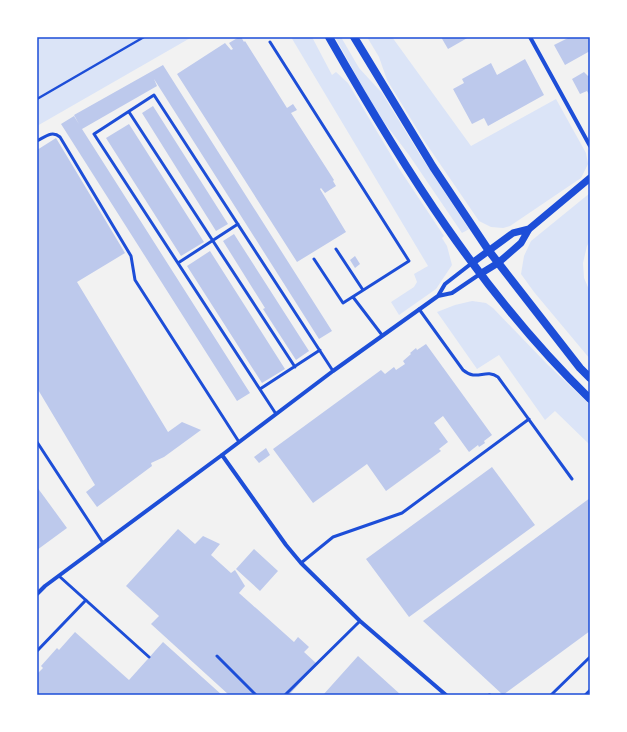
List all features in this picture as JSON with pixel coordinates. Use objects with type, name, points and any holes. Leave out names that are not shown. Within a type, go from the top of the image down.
[{"type":"main road","points":[[328,37],[375,118],[419,188],[472,263],[516,319],[590,399]]},
{"type":"main road","points":[[354,37],[433,167],[489,250],[580,368],[590,378]]},
{"type":"street","points":[[530,37],[590,146]]},
{"type":"street","points":[[37,594],[45,586],[382,335],[438,296],[452,293],[498,263],[521,243],[529,229],[590,178]]},
{"type":"street","points":[[438,296],[445,284],[489,250],[513,233],[529,229]]},
{"type":"street","points":[[222,455],[286,545],[301,563],[360,621],[446,695]]},
{"type":"lane","points":[[270,42],[409,261],[343,303],[314,259]]},
{"type":"lane","points":[[276,414],[94,134],[154,95],[333,371]]},
{"type":"lane","points":[[129,112],[295,367]]},
{"type":"lane","points":[[37,141],[51,134],[56,134],[60,138],[131,256],[135,280],[239,442]]},
{"type":"lane","points":[[178,263],[238,224]]},
{"type":"lane","points":[[336,249],[363,290]]},
{"type":"lane","points":[[353,297],[382,335]]},
{"type":"lane","points":[[419,309],[463,370],[472,376],[486,373],[498,377],[572,479]]},
{"type":"lane","points":[[260,389],[320,350]]},
{"type":"lane","points":[[301,563],[333,537],[402,512],[529,420]]},
{"type":"lane","points":[[37,442],[103,543]]},
{"type":"lane","points":[[59,576],[150,657]]},
{"type":"lane","points":[[37,651],[86,600]]},
{"type":"lane","points":[[285,695],[360,621]]},
{"type":"lane","points":[[218,656],[256,695]]},
{"type":"lane","points":[[550,695],[590,657]]},
{"type":"path","points":[[37,99],[144,37]]},
{"type":"path","points":[[585,695],[590,690]]},
{"type":"shaded area","points":[[37,37],[192,37],[37,126]]},
{"type":"shaded area","points":[[291,37],[312,37],[332,75],[336,72],[348,83],[400,170],[444,236],[442,238],[447,246],[452,265],[436,289],[399,315],[391,302],[414,287],[417,282],[414,274],[428,266]]},
{"type":"shaded area","points":[[335,37],[341,37],[359,68],[382,93],[420,155],[469,229],[462,233],[409,155],[377,113]]},
{"type":"shaded area","points":[[367,37],[392,37],[471,146],[556,99],[586,153],[588,164],[581,178],[510,226],[503,228],[491,227],[479,221],[425,142],[387,80],[379,57]]},
{"type":"shaded area","points":[[590,193],[590,240],[583,263],[584,278],[590,292],[590,359],[534,292],[521,274],[524,256],[531,241]]},
{"type":"shaded area","points":[[472,301],[486,303],[493,308],[547,364],[590,405],[590,445],[555,411],[545,420],[499,355],[477,369],[437,312],[455,305]]},
{"type":"building","points":[[241,37],[244,42],[245,41],[287,108],[293,104],[297,110],[291,113],[334,180],[333,181],[336,186],[325,193],[321,188],[320,189],[346,232],[297,262],[177,74],[225,43],[231,50],[233,49],[229,43]]},
{"type":"building","points":[[441,37],[469,37],[448,49]]},
{"type":"building","points":[[570,37],[590,37],[590,51],[565,65],[554,45]]},
{"type":"building","points":[[525,59],[544,95],[488,126],[484,118],[472,124],[453,89],[464,83],[462,79],[491,63],[497,75]]},
{"type":"building","points":[[163,65],[332,331],[319,339],[154,79],[157,86],[82,129],[250,393],[237,401],[61,124],[74,116],[79,124],[74,115]]},
{"type":"building","points":[[584,72],[588,76],[590,75],[590,96],[587,91],[580,94],[572,79]]},
{"type":"building","points":[[153,106],[228,224],[216,231],[142,113]]},
{"type":"building","points":[[129,124],[204,242],[181,256],[106,138]]},
{"type":"building","points":[[56,138],[125,253],[77,282],[168,432],[182,422],[201,430],[164,457],[151,463],[152,466],[97,507],[86,492],[95,485],[37,388],[37,150]]},
{"type":"building","points":[[234,234],[309,351],[296,360],[263,309],[265,308],[223,241]]},
{"type":"building","points":[[210,251],[285,369],[262,383],[187,266]]},
{"type":"building","points":[[355,256],[360,264],[355,268],[350,260]]},
{"type":"building","points":[[426,344],[492,435],[484,441],[485,443],[479,447],[478,445],[469,452],[443,416],[434,423],[448,442],[439,449],[441,451],[386,491],[367,464],[313,503],[273,449],[381,370],[385,374],[394,367],[396,370],[405,364],[403,361],[411,354],[410,353],[416,348],[417,350]]},
{"type":"building","points":[[266,448],[270,455],[259,463],[254,457]]},
{"type":"building","points":[[492,467],[535,525],[409,617],[366,559]]},
{"type":"building","points":[[37,487],[67,528],[37,550]]},
{"type":"building","points":[[590,498],[590,631],[503,695],[423,621]]},
{"type":"building","points":[[178,529],[195,544],[203,536],[220,544],[211,555],[231,573],[235,570],[245,586],[239,593],[294,642],[298,637],[309,647],[304,652],[317,664],[289,695],[229,695],[151,624],[159,616],[126,586]]},
{"type":"building","points":[[254,549],[278,571],[260,591],[236,569]]},
{"type":"building","points":[[75,632],[129,680],[163,642],[222,695],[37,695],[37,674],[43,668],[41,666],[57,648],[59,650]]},
{"type":"building","points":[[358,656],[401,695],[323,695]]}]
